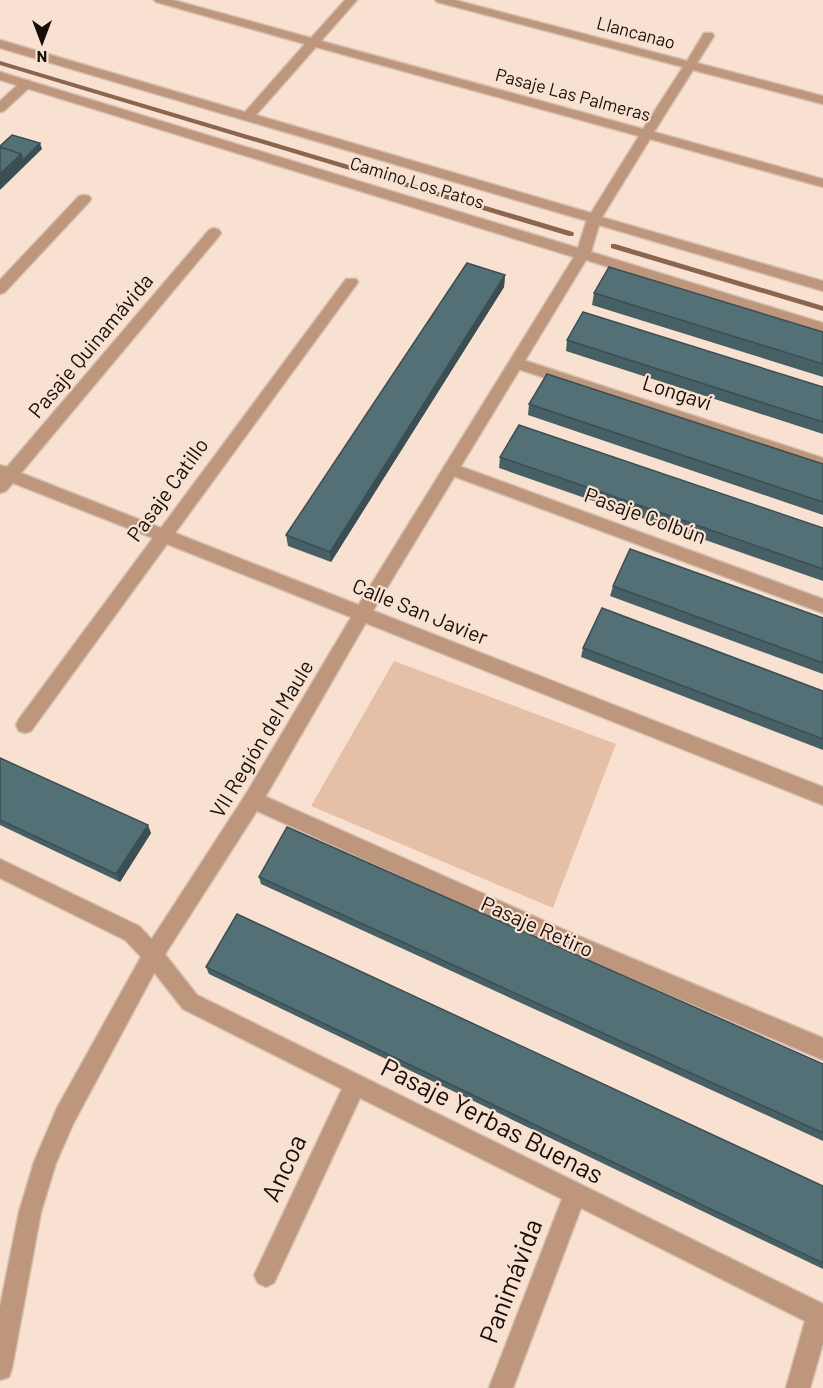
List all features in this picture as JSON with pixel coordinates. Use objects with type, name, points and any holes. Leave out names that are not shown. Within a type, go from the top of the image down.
[{"type":"street","name":"Pasaje Las Palmeras","points":[[160,0],[823,183]]},
{"type":"street","points":[[248,116],[351,0]]},
{"type":"street","name":"Llancanao","points":[[441,0],[823,100]]},
{"type":"street","name":"VII Región del Maule","points":[[0,1368],[30,1212],[45,1162],[65,1116],[153,955],[253,800],[362,614],[583,254],[594,219],[708,36]]},
{"type":"street","name":"Camino Los Patos","points":[[0,44],[823,286]]},
{"type":"street","name":"Camino Los Patos","points":[[0,76],[823,328]]},
{"type":"street","points":[[0,108],[26,84]]},
{"type":"street","points":[[0,289],[84,199]]},
{"type":"street","name":"Pasaje Quinamávida","points":[[3,477],[214,233]]},
{"type":"street","name":"Pasaje Catillo","points":[[25,725],[162,535],[351,282]]},
{"type":"street","name":"Longaví","points":[[517,363],[823,464]]},
{"type":"street","name":"Pasaje Colbún","points":[[451,469],[823,606]]},
{"type":"street","name":"Calle San Javier","points":[[3,477],[162,535],[823,796]]},
{"type":"street","name":"Pasaje Retiro","points":[[253,800],[569,942],[823,1049]]},
{"type":"street","name":"Pasaje Yerbas Buenas","points":[[0,868],[132,933],[153,955],[190,1002],[821,1316]]},
{"type":"street","name":"Ancoa","points":[[266,1275],[355,1084]]},
{"type":"street","name":"Panimávida","points":[[501,1388],[574,1194]]},
{"type":"street","points":[[798,1388],[821,1316]]},
{"type":"shaded area","points":[[394,661],[616,744],[553,908],[311,806]]},
{"type":"building","points":[[12,135],[40,143],[23,160],[21,154],[0,147]]},
{"type":"building","points":[[0,147],[21,154],[0,174]]},
{"type":"building","points":[[467,263],[505,275],[330,552],[286,535]]},
{"type":"building","points":[[609,267],[823,332],[823,364],[594,293]]},
{"type":"building","points":[[583,312],[823,387],[823,422],[567,340]]},
{"type":"building","points":[[547,374],[823,464],[823,502],[529,404]]},
{"type":"building","points":[[519,425],[823,528],[823,569],[500,457]]},
{"type":"building","points":[[630,549],[823,618],[823,663],[613,586]]},
{"type":"building","points":[[602,608],[823,691],[823,739],[583,648]]},
{"type":"building","points":[[0,758],[148,825],[116,874],[0,820]]},
{"type":"building","points":[[287,827],[823,1064],[823,1133],[259,877]]},
{"type":"building","points":[[237,914],[823,1186],[823,1263],[206,967]]},
{"type":"waterway","points":[[0,63],[571,234]]},
{"type":"waterway","points":[[613,246],[823,309]]}]
